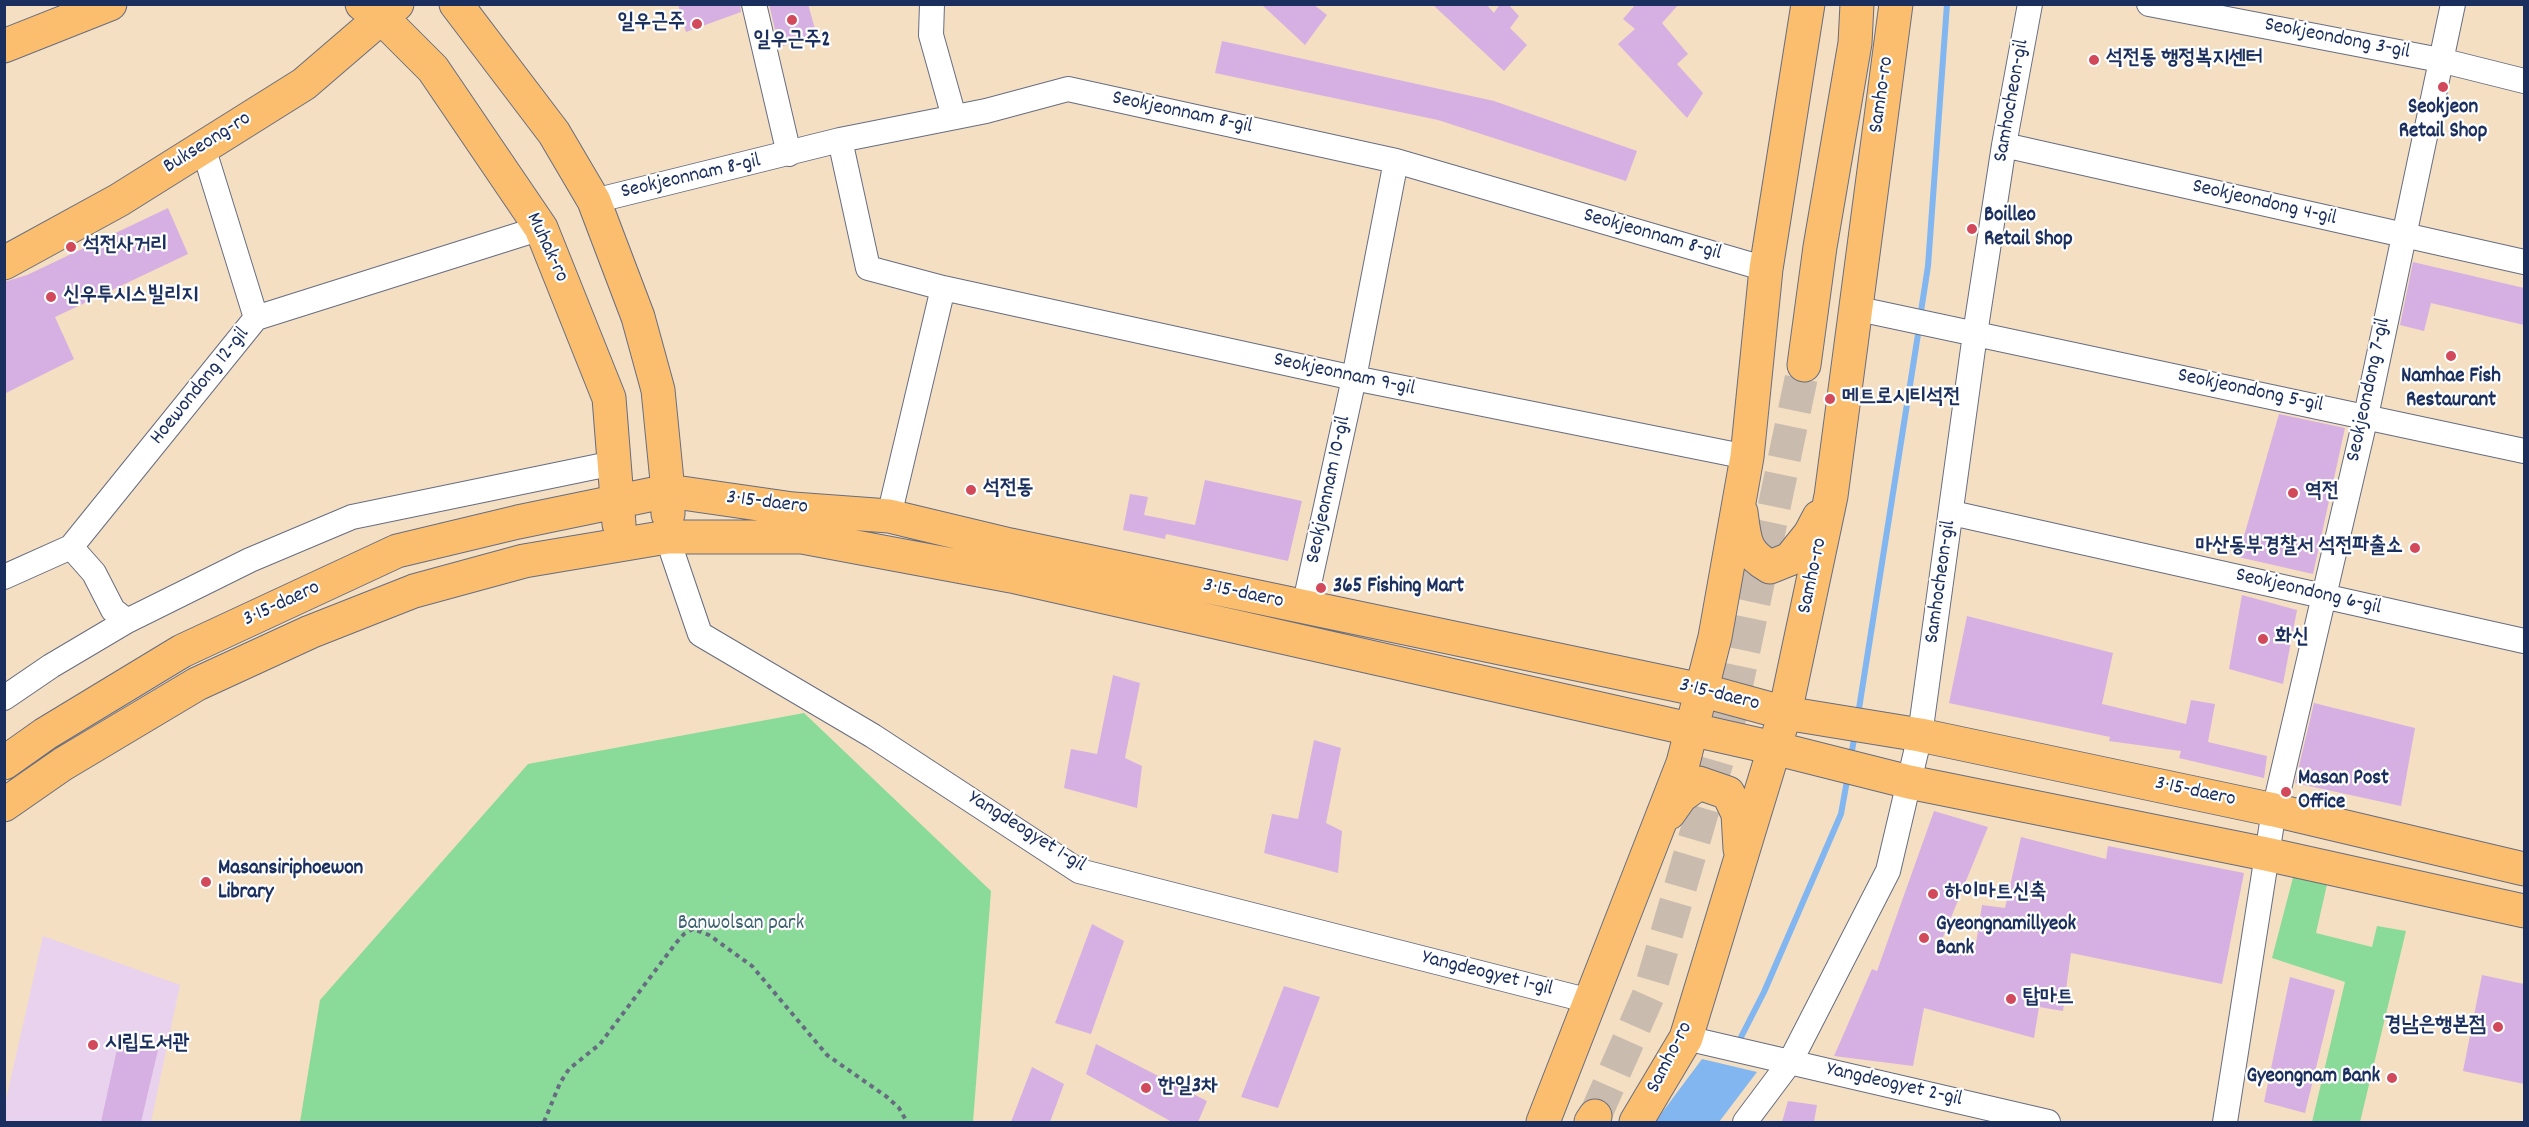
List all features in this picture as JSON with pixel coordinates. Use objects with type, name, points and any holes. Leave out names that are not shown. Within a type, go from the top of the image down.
[{"type":"main road","points":[[4,46],[111,4]]},
{"type":"main road","points":[[456,4],[554,133],[594,201],[639,317],[658,390],[668,491],[667,537]]},
{"type":"main road","points":[[1543,1122],[1683,762],[1715,637],[1747,458],[1766,269],[1808,4]]},
{"type":"main road","name":"Samho-ro","points":[[1804,365],[1820,247],[1855,43],[1857,4]]},
{"type":"main road","name":"Samho-ro","points":[[1636,1122],[1695,1040],[1741,863],[1785,751],[1794,714],[1862,310],[1896,4]]},
{"type":"main road","name":"Bukseong-ro","points":[[4,263],[119,200],[304,84],[380,9]]},
{"type":"main road","name":"Muhak-ro","points":[[380,9],[433,69],[541,228],[609,398],[621,544]]},
{"type":"main road","name":"3·15-daero","points":[[4,764],[45,734],[182,651],[397,551],[518,522],[668,491],[793,509],[890,516],[1010,545],[1701,690],[1794,714],[1914,734],[2274,810],[2524,869]]},
{"type":"main road","points":[[1739,498],[1745,541],[1755,558],[1770,567],[1790,559],[1810,534],[1831,496]]},
{"type":"main road","name":"3·15-daero","points":[[4,805],[63,764],[198,684],[310,632],[414,591],[524,561],[667,537],[802,537],[988,572],[1785,751],[1904,781],[2266,854],[2524,911]]},
{"type":"main road","points":[[1656,832],[1681,796],[1699,783],[1728,793],[1738,814],[1741,863]]},
{"type":"street","points":[[754,4],[789,154]]},
{"type":"street","points":[[932,4],[931,35],[954,117]]},
{"type":"street","name":"Samhocheon-gil","points":[[1745,1122],[1783,1060],[1888,871],[1952,513],[1968,333],[2030,4]]},
{"type":"street","name":"Seokjeondong 3-gil","points":[[2150,4],[2440,60],[2524,81]]},
{"type":"street","name":"Seokjeondong 7-gil","points":[[2225,1122],[2274,810],[2366,416],[2453,4]]},
{"type":"street","name":"Seokjeonnam 8-gil","points":[[594,201],[840,140],[954,117],[1068,89],[1396,160],[1766,269]]},
{"type":"street","name":"Seokjeonnam 9-gil","points":[[840,140],[868,268],[943,288],[1354,378],[1747,458]]},
{"type":"street","name":"Seokjeondong 4-gil","points":[[2004,145],[2524,262]]},
{"type":"street","points":[[202,147],[256,318]]},
{"type":"street","name":"Seokjeonnam 10-gil","points":[[1304,607],[1354,378],[1396,160]]},
{"type":"street","name":"Hoewondong 12-gil","points":[[4,577],[71,548],[256,318],[541,228]]},
{"type":"street","points":[[890,516],[943,288]]},
{"type":"street","name":"Seokjeondong 5-gil","points":[[1862,310],[2524,451]]},
{"type":"street","points":[[4,698],[51,666],[127,621],[250,560],[352,517],[614,463]]},
{"type":"street","name":"Seokjeondong 6-gil","points":[[1952,513],[2524,641]]},
{"type":"street","name":"Yangdeogyet 1-gil","points":[[667,537],[700,634],[873,736],[1079,870],[1590,1001]]},
{"type":"street","points":[[71,548],[94,573],[113,610],[127,621]]},
{"type":"street","name":"Yangdeogyet 2-gil","points":[[1695,1040],[2048,1122]]},
{"type":"path","points":[[544,1122],[560,1083],[569,1069],[600,1044],[676,943],[684,934],[693,929],[709,935],[752,966],[827,1055],[887,1097],[899,1108],[907,1122]]},
{"type":"shaded area","name":"시립도서관","points":[[43,936],[180,985],[151,1122],[5,1122],[5,1104]]},
{"type":"green space","name":"Banwolsan park","points":[[804,713],[991,891],[973,1122],[300,1122],[320,1000],[528,764]]},
{"type":"green space","points":[[2295,870],[2328,880],[2316,933],[2372,947],[2377,926],[2406,931],[2360,1122],[2312,1122],[2345,982],[2272,958]]},
{"type":"water","points":[[1702,1059],[1757,1072],[1719,1122],[1655,1122]]},
{"type":"building","name":"일우근주","points":[[678,4],[740,4],[741,12],[686,32]]},
{"type":"building","name":"일우근주2","points":[[769,4],[808,4],[817,36],[779,47]]},
{"type":"building","points":[[1261,4],[1313,4],[1327,15],[1305,45]]},
{"type":"building","points":[[1432,4],[1486,4],[1494,13],[1500,4],[1508,4],[1519,16],[1510,28],[1527,45],[1504,71]]},
{"type":"building","points":[[1636,4],[1679,4],[1662,23],[1688,54],[1677,64],[1703,93],[1687,118],[1618,44],[1635,29],[1623,19]]},
{"type":"building","points":[[1222,41],[1494,101],[1637,151],[1626,181],[1438,120],[1215,73]]},
{"type":"building","name":"신우투시스빌리지","points":[[168,208],[188,254],[55,317],[74,359],[4,394],[4,282],[27,275]]},
{"type":"building","points":[[2413,262],[2524,288],[2524,325],[2431,303],[2424,331],[2400,325]]},
{"type":"building","name":"역전","points":[[2279,414],[2345,428],[2313,574],[2238,557]]},
{"type":"building","points":[[1205,480],[1302,501],[1288,561],[1166,534],[1165,539],[1123,530],[1130,494],[1148,497],[1144,515],[1195,525]]},
{"type":"building","name":"화신","points":[[2242,595],[2297,610],[2283,684],[2229,669]]},
{"type":"building","points":[[1967,616],[2113,653],[2102,704],[2186,724],[2191,700],[2215,704],[2208,742],[2267,756],[2264,778],[2179,758],[2181,751],[2109,741],[2110,737],[1949,703]]},
{"type":"building","points":[[1113,675],[1140,683],[1125,758],[1142,766],[1137,808],[1064,788],[1071,749],[1097,754]]},
{"type":"building","points":[[2314,703],[2415,728],[2401,806],[2295,783]]},
{"type":"building","points":[[1314,740],[1341,748],[1326,823],[1342,831],[1338,873],[1264,853],[1272,814],[1298,819]]},
{"type":"building","points":[[1934,811],[1988,827],[1941,942],[1975,950],[1982,905],[2005,908],[2021,837],[2106,859],[2108,846],[2244,873],[2222,984],[2071,953],[2063,1011],[2039,1007],[2034,1038],[1924,1008],[1913,1066],[1834,1056],[1872,969],[1877,971]]},
{"type":"building","points":[[1092,924],[1124,941],[1091,1034],[1055,1023]]},
{"type":"building","name":"경남은행본점","points":[[2482,975],[2524,984],[2524,1084],[2463,1071]]},
{"type":"building","points":[[2290,977],[2335,990],[2305,1113],[2264,1102]]},
{"type":"building","points":[[1284,986],[1320,997],[1278,1108],[1241,1097]]},
{"type":"building","points":[[119,1040],[158,1050],[141,1122],[101,1122]]},
{"type":"building","name":"한일3차","points":[[1096,1044],[1207,1101],[1198,1122],[1172,1122],[1086,1074]]},
{"type":"building","points":[[1032,1067],[1064,1084],[1050,1122],[1011,1122]]},
{"type":"building","points":[[1788,1101],[1817,1105],[1814,1122],[1782,1122]]},
{"type":"waterway","points":[[1920,318],[1928,266],[1947,4]]},
{"type":"waterway","points":[[1858,715],[1919,328]]},
{"type":"waterway","points":[[1851,756],[1855,734]]},
{"type":"waterway","points":[[1737,1045],[1764,992],[1841,814],[1848,775]]},
{"type":"tunnel","points":[[1595,1116],[1649,994],[1729,721],[1804,365]]},
{"type":"place","name":"일우근주2","points":[[792,20]]},
{"type":"place","name":"일우근주","points":[[697,24]]},
{"type":"place","name":"석전동 행정복지센터","points":[[2094,60]]},
{"type":"place","name":"Seokjeon Retail Shop","points":[[2443,87]]},
{"type":"place","name":"Boilleo Retail Shop","points":[[1972,229]]},
{"type":"place","name":"석전사거리","points":[[71,247]]},
{"type":"place","name":"신우투시스빌리지","points":[[51,297]]},
{"type":"place","name":"Namhae Fish Restaurant","points":[[2451,356]]},
{"type":"place","name":"메트로시티석전","points":[[1830,399]]},
{"type":"place","name":"석전동","points":[[971,490]]},
{"type":"place","name":"역전","points":[[2293,493]]},
{"type":"place","name":"마산동부경찰서 석전파출소","points":[[2415,548]]},
{"type":"place","name":"365 Fishing Mart","points":[[1321,588]]},
{"type":"place","name":"화신","points":[[2263,639]]},
{"type":"place","name":"Masan Post Office","points":[[2286,792]]},
{"type":"place","name":"Masansiriphoewon Library","points":[[206,882]]},
{"type":"place","name":"하이마트신축","points":[[1933,894]]},
{"type":"place","name":"Gyeongnamillyeok Bank","points":[[1924,938]]},
{"type":"place","name":"탑마트","points":[[2011,999]]},
{"type":"place","name":"경남은행본점","points":[[2498,1027]]},
{"type":"place","name":"시립도서관","points":[[93,1045]]},
{"type":"place","name":"Gyeongnam Bank","points":[[2392,1078]]},
{"type":"place","name":"한일3차","points":[[1146,1088]]}]
